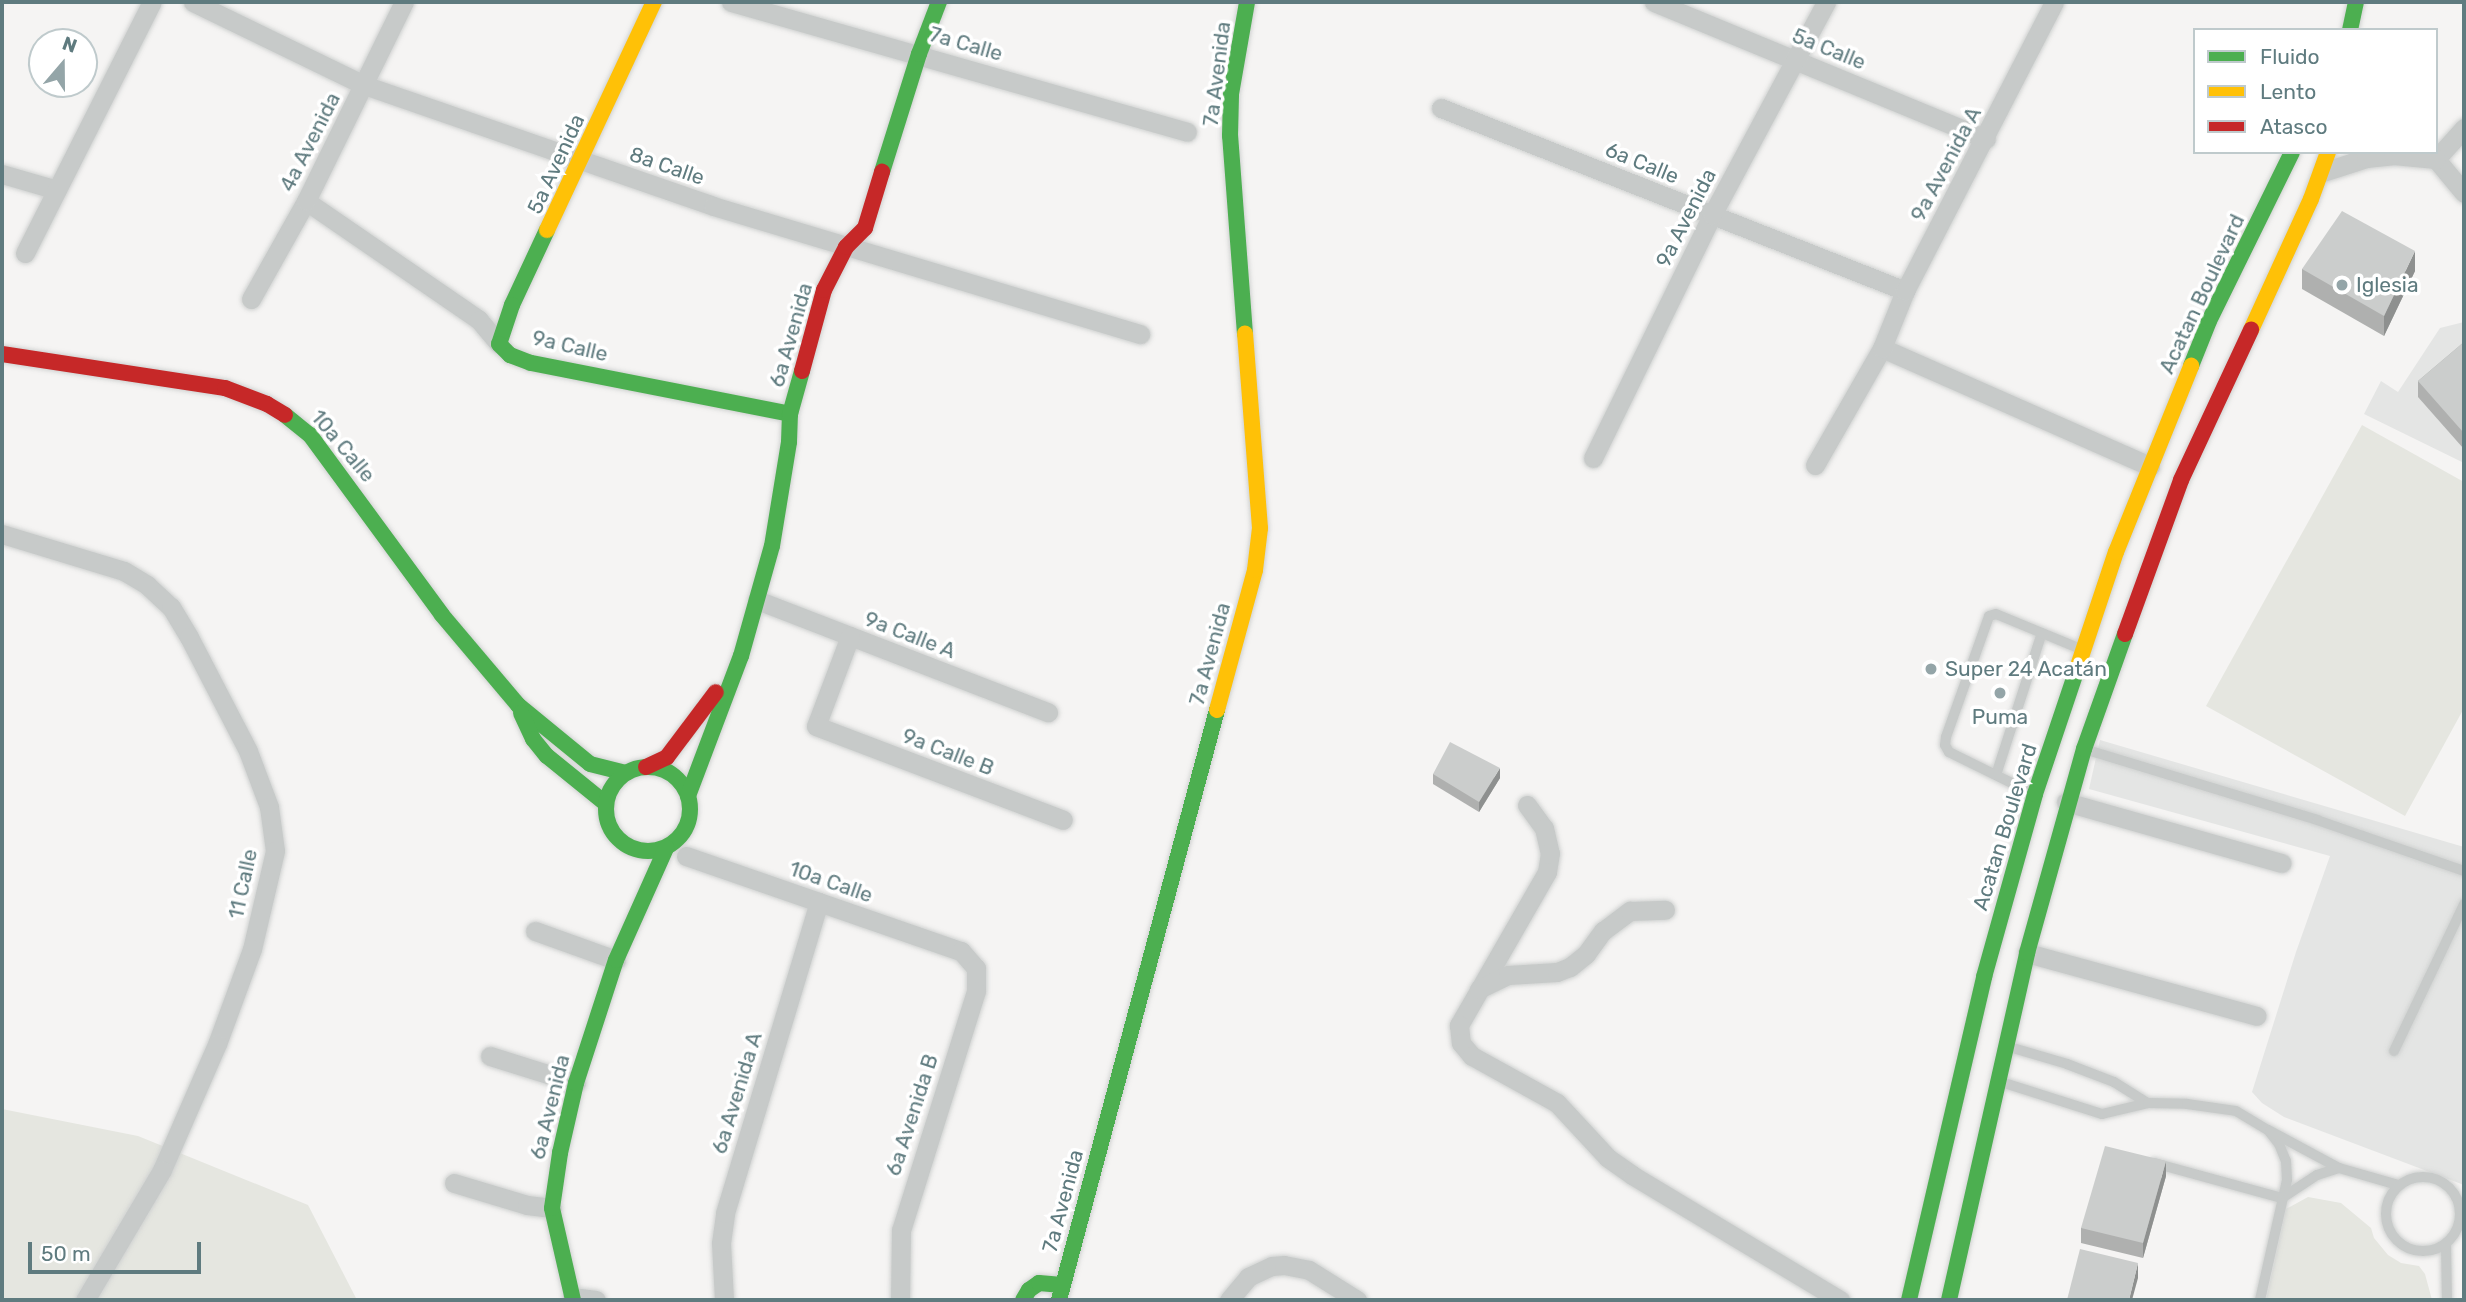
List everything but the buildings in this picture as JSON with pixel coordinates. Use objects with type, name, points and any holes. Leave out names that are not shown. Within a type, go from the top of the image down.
[{"type":"street","points":[[25,253],[152,2]]},
{"type":"street","name":"8a Calle","points":[[194,2],[364,85],[713,206],[1140,334]]},
{"type":"street","name":"4a Avenida","points":[[251,299],[306,201],[404,2]]},
{"type":"street","name":"5a Avenida","points":[[499,344],[512,305],[654,2]]},
{"type":"street","name":"7a Calle","points":[[731,2],[1187,132]]},
{"type":"street","name":"6a Avenida","points":[[688,796],[741,656],[757,600],[782,489],[790,414],[824,290],[846,247],[865,228],[919,54],[939,2]]},
{"type":"street","name":"7a Avenida","points":[[1060,1293],[1255,570],[1260,528],[1230,136],[1231,94],[1247,2]]},
{"type":"street","name":"5a Calle","points":[[1654,2],[1986,139]]},
{"type":"street","name":"9a Avenida","points":[[1593,458],[1712,215],[1826,2]]},
{"type":"street","name":"9a Avenida A","points":[[1882,348],[1905,291],[1986,139],[2054,2]]},
{"type":"street","points":[[2350,28],[2356,2]]},
{"type":"street","name":"6a Calle","points":[[1440,108],[1905,291]]},
{"type":"street","points":[[2438,151],[2464,128]]},
{"type":"street","name":"Acatan Boulevard","points":[[1909,1300],[1983,977],[2035,794],[2116,552],[2150,466],[2209,321],[2291,154]]},
{"type":"street","points":[[1949,1300],[1996,1080],[2066,802],[2181,480],[2323,172],[2328,154]]},
{"type":"street","points":[[2323,172],[2366,158],[2393,155],[2433,156],[2464,193]]},
{"type":"street","points":[[2,174],[57,190]]},
{"type":"street","name":"9a Calle","points":[[306,201],[479,320],[510,355],[531,363],[790,414]]},
{"type":"street","points":[[1815,465],[1882,348],[2150,466]]},
{"type":"street","name":"10a Calle","points":[[2,354],[225,387],[267,404],[293,420],[310,435],[442,615],[518,705],[590,764],[626,773]]},
{"type":"street","name":"11 Calle","points":[[2,534],[124,571],[147,585],[171,607],[190,637],[248,751],[269,807],[275,852],[253,950],[217,1044],[162,1170],[85,1300]]},
{"type":"street","name":"9a Calle A","points":[[757,600],[1048,712]]},
{"type":"street","name":"9a Calle B","points":[[850,636],[816,726],[1063,820]]},
{"type":"street","name":"6a Avenida","points":[[646,767],[667,757],[680,744],[741,656]]},
{"type":"street","name":"10a Calle","points":[[518,705],[528,729],[547,756],[606,803]]},
{"type":"street","points":[[646,767],[672,775],[688,796],[690,808],[684,832],[666,848],[639,851],[627,847],[609,828],[606,803],[616,780],[626,773],[646,767]]},
{"type":"street","points":[[2066,802],[2282,863]]},
{"type":"street","points":[[1527,805],[1544,828],[1550,853],[1547,873],[1460,1025],[1461,1043],[1472,1056],[1558,1103],[1608,1158],[1632,1175],[1840,1300]]},
{"type":"street","name":"6a Avenida","points":[[627,847],[633,876],[628,929]]},
{"type":"street","name":"6a Avenida","points":[[573,1299],[552,1208],[554,1182],[576,1083],[616,960],[666,848]]},
{"type":"street","name":"10a Calle","points":[[686,856],[961,951]]},
{"type":"street","name":"6a Avenida A","points":[[724,1300],[720,1243],[725,1213],[819,902]]},
{"type":"street","points":[[1479,989],[1508,975],[1557,972],[1570,967],[1603,932],[1630,911],[1665,910]]},
{"type":"street","points":[[535,931],[616,960]]},
{"type":"street","name":"6a Avenida B","points":[[900,1300],[901,1230],[978,983],[975,968],[961,951]]},
{"type":"street","points":[[2027,953],[2257,1016]]},
{"type":"street","points":[[490,1056],[576,1083]]},
{"type":"street","points":[[454,1183],[527,1205],[552,1208]]},
{"type":"street","points":[[1229,1300],[1248,1277],[1272,1266],[1284,1265],[1310,1270],[1347,1299]]},
{"type":"street","points":[[1023,1300],[1029,1290],[1040,1283],[1060,1293]]},
{"type":"street","points":[[573,1299],[596,1300]]},
{"type":"lane","points":[[2035,794],[1949,752],[1945,737],[1989,616],[1996,614],[2084,650]]},
{"type":"lane","points":[[1996,775],[2042,633]]},
{"type":"lane","points":[[2084,749],[2317,820],[2464,871]]},
{"type":"lane","points":[[2394,1051],[2464,904]]},
{"type":"lane","points":[[2004,1046],[2067,1064],[2114,1082],[2148,1103]]},
{"type":"lane","points":[[1996,1080],[2102,1114],[2148,1103],[2236,1111],[2339,1168],[2398,1185]]},
{"type":"lane","points":[[2260,1300],[2287,1180],[2286,1161],[2280,1144],[2268,1130]]},
{"type":"lane","points":[[2149,1161],[2282,1198],[2317,1175],[2339,1168]]},
{"type":"lane","points":[[2446,1244],[2432,1250],[2418,1251],[2404,1247],[2393,1237],[2386,1224],[2385,1210],[2389,1196],[2398,1185],[2409,1178],[2436,1178],[2456,1196],[2460,1222],[2446,1244],[2447,1300]]},
{"type":"shaded area","points":[[2464,322],[2464,463],[2364,414],[2381,381],[2398,392],[2440,328]]},
{"type":"shaded area","points":[[2362,425],[2464,482],[2464,708],[2405,816],[2206,706]]},
{"type":"shaded area","points":[[2100,740],[2464,847],[2464,1185],[2284,1117],[2262,1103],[2252,1092],[2296,952],[2330,856],[2089,789]]},
{"type":"shaded area","points":[[2,1109],[138,1136],[308,1205],[357,1300],[2,1300]]},
{"type":"shaded area","points":[[2308,1197],[2341,1203],[2371,1228],[2374,1238],[2388,1255],[2401,1263],[2419,1266],[2425,1274],[2432,1300],[2266,1300],[2286,1209]]},
{"type":"traffic: fast","points":[[882,172],[919,54],[939,2]]},
{"type":"traffic: fast","points":[[1245,334],[1230,136],[1231,94],[1247,2]]},
{"type":"traffic: fast","points":[[2350,28],[2356,2]]},
{"type":"traffic: fast","points":[[2191,366],[2209,321],[2291,154]]},
{"type":"traffic: fast","points":[[547,230],[512,305],[499,344],[510,355],[531,363],[790,414]]},
{"type":"traffic: fast","points":[[688,796],[741,656],[772,546],[789,442],[790,414],[802,371]]},
{"type":"traffic: fast","points":[[285,415],[310,435],[442,615],[518,705],[590,764],[626,773]]},
{"type":"traffic: fast","points":[[1949,1300],[2027,953],[2084,749],[2125,634]]},
{"type":"traffic: fast","points":[[1909,1300],[1984,977],[2035,794],[2078,666]]},
{"type":"traffic: fast","points":[[1059,1300],[1217,710]]},
{"type":"traffic: fast","points":[[521,713],[533,739],[547,756],[605,803]]},
{"type":"traffic: fast","points":[[648,767],[664,770],[678,779],[687,793],[690,809],[687,825],[678,839],[664,848],[648,851],[632,848],[618,839],[609,825],[606,809],[609,793],[618,779],[632,770],[648,767]]},
{"type":"traffic: fast","points":[[573,1300],[552,1208],[560,1153],[576,1083],[616,960],[666,848]]},
{"type":"traffic: fast","points":[[1023,1300],[1029,1290],[1039,1283],[1062,1285]]},
{"type":"traffic: slow","points":[[547,230],[654,2]]},
{"type":"traffic: slow","points":[[2251,330],[2311,199],[2327,154]]},
{"type":"traffic: slow","points":[[1217,710],[1255,570],[1260,528],[1245,334]]},
{"type":"traffic: slow","points":[[2078,666],[2116,552],[2191,366]]},
{"type":"traffic: jam","points":[[802,371],[824,290],[846,247],[865,228],[882,172]]},
{"type":"traffic: jam","points":[[2125,634],[2181,480],[2251,330]]},
{"type":"traffic: jam","points":[[2,354],[225,388],[267,404],[285,415]]},
{"type":"traffic: jam","points":[[646,767],[667,757],[716,692]]},
{"type":"place","name":"Iglesia","points":[[2342,285]]},
{"type":"place","name":"Super 24 Acatán","points":[[1931,669]]},
{"type":"place","name":"Puma","points":[[2000,693]]}]
